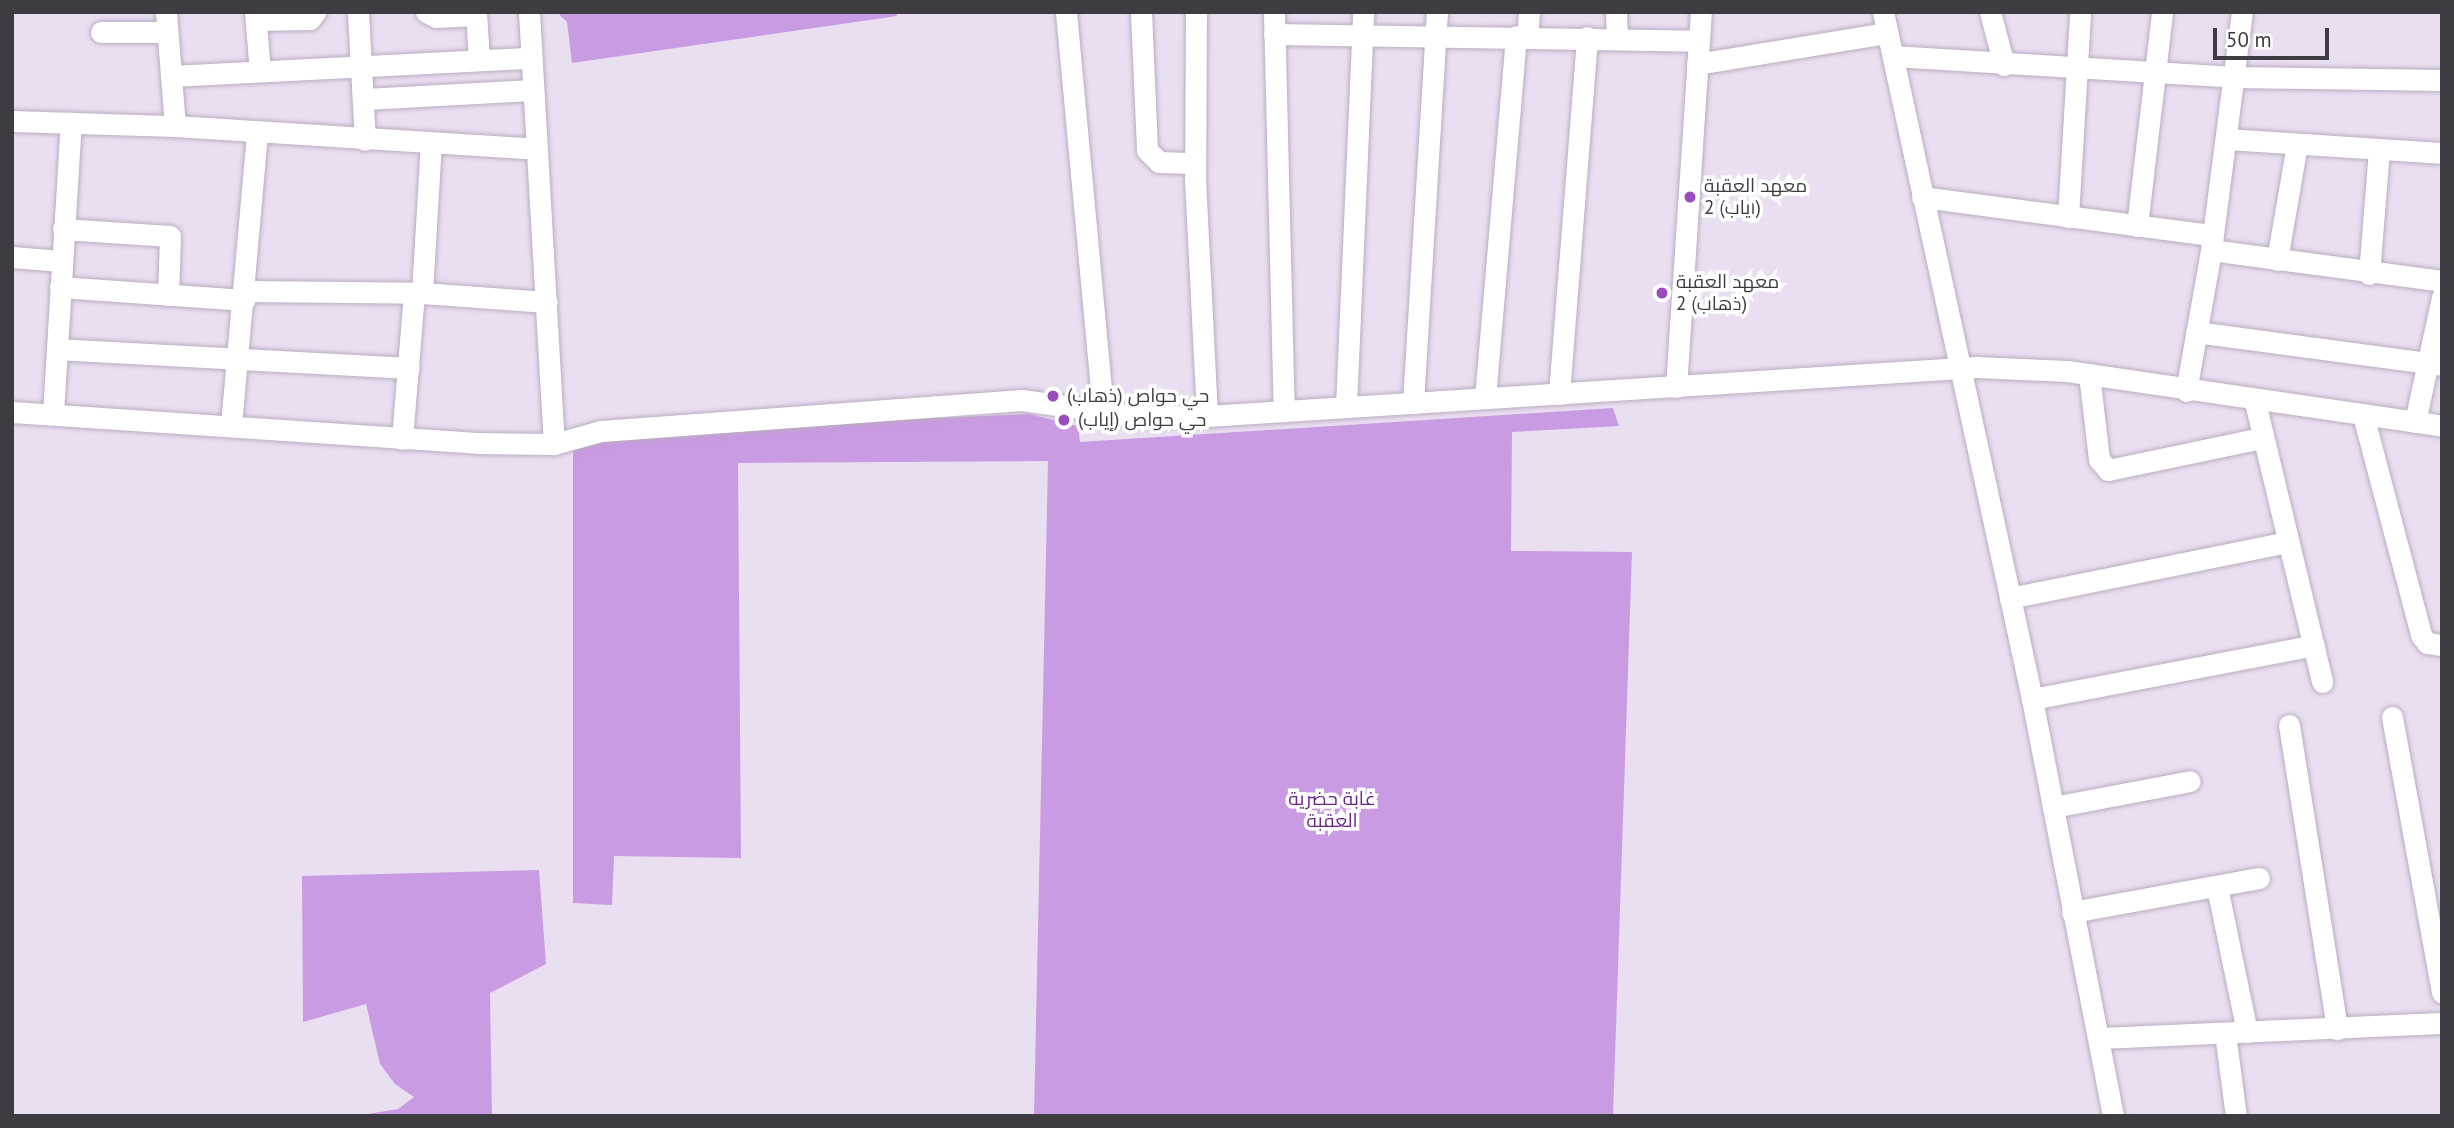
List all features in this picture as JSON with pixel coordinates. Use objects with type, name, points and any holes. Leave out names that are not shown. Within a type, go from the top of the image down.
[{"type":"street","points":[[260,71],[256,16],[310,19],[315,12]]},
{"type":"street","points":[[358,12],[360,65],[365,99],[365,139]]},
{"type":"street","points":[[426,12],[436,17],[476,14],[479,60]]},
{"type":"street","points":[[528,12],[554,444]]},
{"type":"street","points":[[1066,12],[1103,412]]},
{"type":"street","points":[[1141,12],[1147,150],[1159,162],[1195,163]]},
{"type":"street","points":[[1196,12],[1195,163],[1207,416]]},
{"type":"street","points":[[1274,12],[1284,411]]},
{"type":"street","points":[[1346,407],[1363,12]]},
{"type":"street","points":[[1413,403],[1437,12]]},
{"type":"street","points":[[1485,398],[1522,36],[1529,12]]},
{"type":"street","points":[[1616,12],[1617,38]]},
{"type":"street","points":[[1676,387],[1701,12]]},
{"type":"street","points":[[1990,12],[2004,65]]},
{"type":"street","points":[[2068,217],[2074,69],[2080,12]]},
{"type":"street","points":[[2137,226],[2162,12]]},
{"type":"street","points":[[2186,391],[2211,243],[2242,12]]},
{"type":"street","points":[[101,32],[167,22],[175,126]]},
{"type":"street","points":[[1697,64],[1885,22],[2032,699],[2113,1116]]},
{"type":"street","points":[[1274,34],[1587,37],[1698,41]]},
{"type":"street","points":[[1559,394],[1587,37]]},
{"type":"street","points":[[1893,56],[2004,65],[2234,77],[2442,80]]},
{"type":"street","points":[[171,76],[531,58]]},
{"type":"street","points":[[365,99],[531,90]]},
{"type":"street","points":[[12,121],[175,126],[536,149]]},
{"type":"street","points":[[53,414],[71,122]]},
{"type":"street","points":[[231,425],[245,296],[257,131]]},
{"type":"street","points":[[2226,139],[2442,153]]},
{"type":"street","points":[[402,439],[431,143]]},
{"type":"street","points":[[2277,260],[2297,144]]},
{"type":"street","points":[[2369,274],[2379,149]]},
{"type":"street","points":[[1922,197],[2137,226],[2277,260],[2369,274],[2442,281]]},
{"type":"street","points":[[64,229],[170,236],[168,295]]},
{"type":"street","points":[[12,257],[61,261]]},
{"type":"street","points":[[60,287],[168,295],[418,293],[547,302]]},
{"type":"street","points":[[2415,422],[2435,364],[2442,297]]},
{"type":"street","points":[[2196,332],[2435,364]]},
{"type":"street","points":[[57,349],[408,368]]},
{"type":"street","points":[[12,412],[231,425],[402,439],[554,444],[601,431],[1021,400],[1103,412],[1207,416],[1962,367],[2089,374],[2255,402],[2442,426]]},
{"type":"street","points":[[2089,374],[2099,459],[2108,470],[2261,438]]},
{"type":"street","points":[[2255,402],[2261,438],[2322,682]]},
{"type":"street","points":[[2363,415],[2421,635],[2427,643],[2442,645]]},
{"type":"street","points":[[2010,597],[2288,542]]},
{"type":"street","points":[[2032,699],[2314,645]]},
{"type":"street","points":[[2392,718],[2442,992]]},
{"type":"street","points":[[2289,725],[2337,1029]]},
{"type":"street","points":[[2053,807],[2190,781]]},
{"type":"street","points":[[2072,912],[2259,878]]},
{"type":"street","points":[[2217,887],[2236,1033],[2236,1116]]},
{"type":"street","points":[[2099,1038],[2442,1023]]},
{"type":"green space","points":[[557,12],[896,12],[897,16],[572,63],[567,22]]},
{"type":"green space","name":"غابة حضرية العقبة","points":[[1613,408],[1619,426],[1512,432],[1511,551],[1632,552],[1613,1116],[1034,1116],[1048,461],[738,463],[741,858],[614,856],[612,905],[573,903],[573,447],[682,429],[1029,414],[1078,426],[1080,442]]},
{"type":"green space","points":[[539,870],[546,964],[490,993],[492,1116],[356,1116],[398,1109],[414,1097],[395,1084],[380,1064],[366,1004],[303,1022],[302,876]]},
{"type":"place","name":"معهد العقبة 2 (إياب)","points":[[1690,197]]},
{"type":"place","name":"معهد العقبة 2 (ذهاب)","points":[[1662,293]]},
{"type":"place","name":"حي حواص (ذهاب)","points":[[1053,396]]},
{"type":"place","name":"حي حواص (إياب)","points":[[1064,420]]}]
